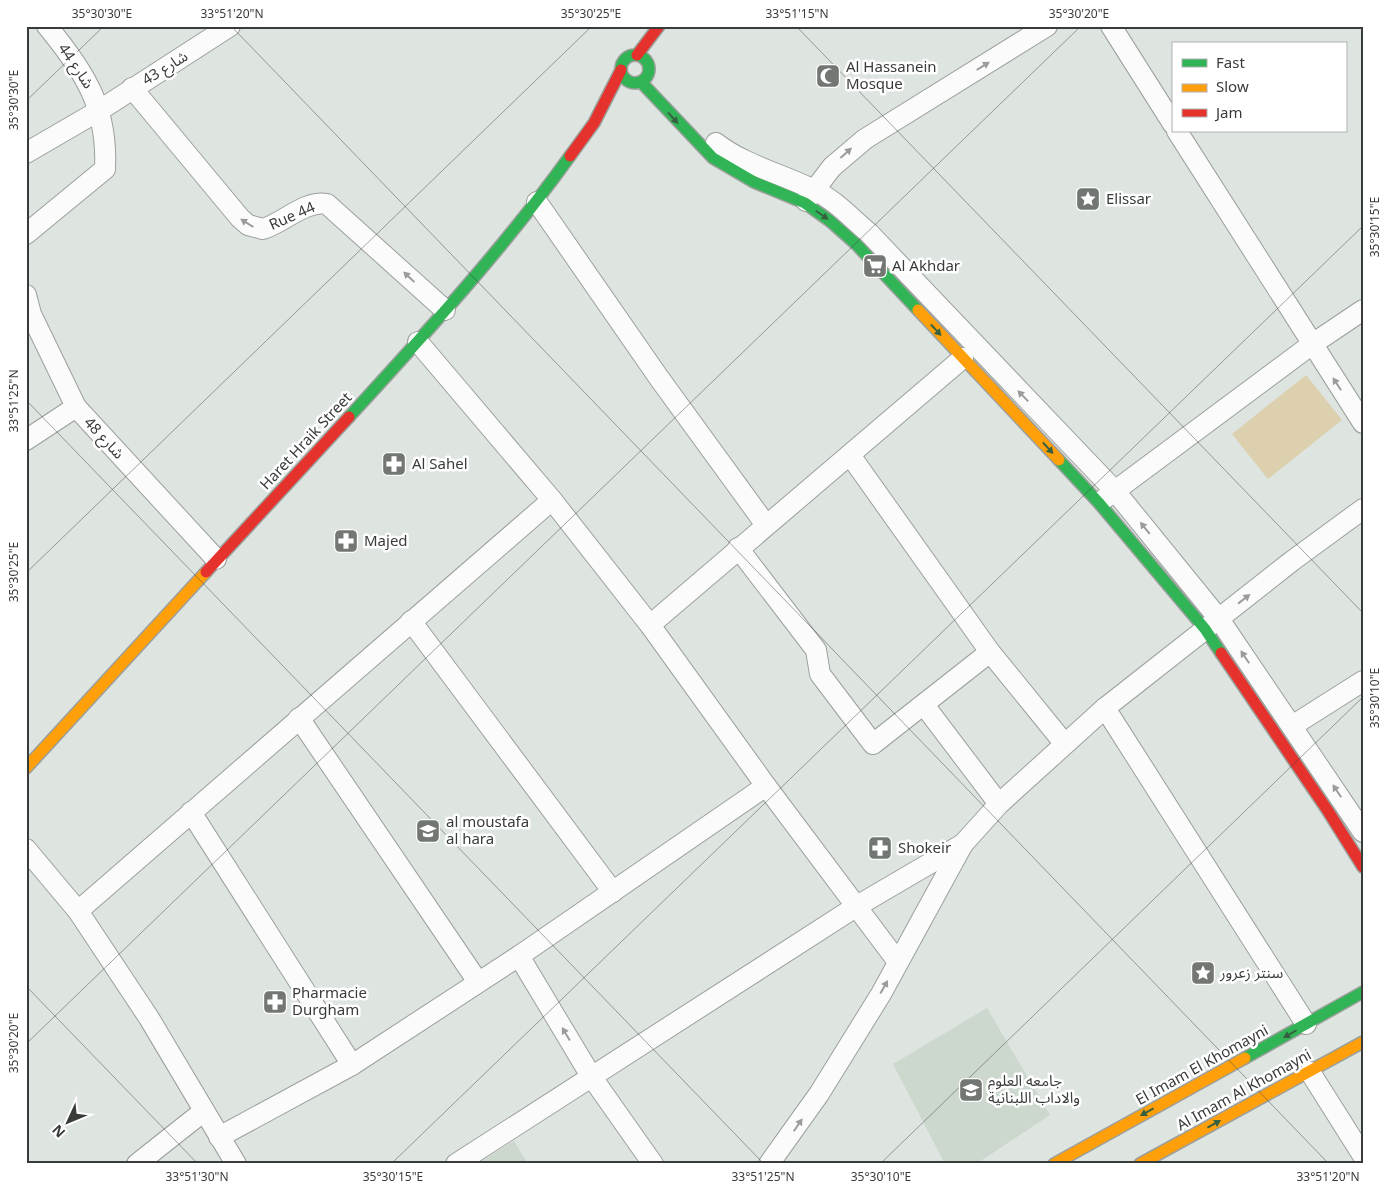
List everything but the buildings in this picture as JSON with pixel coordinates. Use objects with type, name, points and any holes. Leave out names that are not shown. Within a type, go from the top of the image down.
[{"type":"main road","points":[[637,55],[655,28]]},
{"type":"main road","points":[[630,55],[637,55],[647,61],[641,79],[626,78],[622,70],[626,59],[630,55]]},
{"type":"main road","name":"Haret Hraik Street","points":[[26,768],[216,559],[418,342],[537,202],[594,123],[622,70]]},
{"type":"main road","name":"Haret Hraik Street","points":[[594,123],[641,79]]},
{"type":"main road","points":[[809,196],[830,221],[856,244],[963,358],[1107,497]]},
{"type":"main road","points":[[1212,624],[1363,867]]},
{"type":"main road","name":"El Imam El Khomayni","points":[[1054,1164],[1363,992]]},
{"type":"main road","name":"Al Imam Al Khomayni","points":[[1140,1164],[1363,1042]]},
{"type":"main road","points":[[1076,1151],[1082,1164]]},
{"type":"street","name":"شارع 44","points":[[47,26],[78,66],[94,93],[100,110]]},
{"type":"street","name":"شارع 43","points":[[26,153],[100,110],[230,26]]},
{"type":"street","points":[[809,196],[832,167],[865,138],[1047,26]]},
{"type":"street","points":[[1111,26],[1172,122]]},
{"type":"street","points":[[641,79],[724,149],[809,196],[828,197],[868,233],[1107,497],[1212,624],[1292,726],[1363,832]]},
{"type":"street","name":"Rue 44","points":[[132,88],[240,218],[248,225],[262,229],[318,203],[327,204],[445,310]]},
{"type":"street","points":[[26,234],[105,169],[100,110]]},
{"type":"street","points":[[1178,132],[1311,345],[1363,423]]},
{"type":"street","points":[[537,202],[659,378],[766,525]]},
{"type":"street","name":"شارع 48","points":[[28,308],[76,407],[216,559]]},
{"type":"street","points":[[1107,497],[1311,345],[1363,310]]},
{"type":"street","points":[[418,342],[552,500],[650,625],[766,786],[898,962]]},
{"type":"street","points":[[650,625],[963,358]]},
{"type":"street","points":[[26,440],[76,407]]},
{"type":"street","points":[[850,455],[990,652],[1064,744]]},
{"type":"street","points":[[78,911],[552,500]]},
{"type":"street","points":[[769,1164],[819,1094],[898,962],[963,844],[999,804],[1106,708],[1212,624],[1363,509]]},
{"type":"street","points":[[738,548],[816,650],[820,674],[873,744],[990,652]]},
{"type":"street","points":[[411,621],[613,892]]},
{"type":"street","points":[[1292,726],[1363,681]]},
{"type":"street","points":[[924,705],[999,804]]},
{"type":"street","points":[[1106,708],[1306,1024]]},
{"type":"street","points":[[299,718],[478,982]]},
{"type":"street","points":[[220,1137],[352,1065],[519,956],[766,786]]},
{"type":"street","points":[[192,812],[352,1065]]},
{"type":"street","points":[[456,1164],[591,1076],[772,963],[857,906],[963,844]]},
{"type":"street","points":[[26,849],[78,911],[153,1024],[236,1164]]},
{"type":"street","points":[[519,956],[591,1076],[654,1164]]},
{"type":"street","points":[[1310,1072],[1363,1156]]},
{"type":"street","points":[[137,1164],[204,1111]]},
{"type":"shaded area","points":[[1306,375],[1342,420],[1268,479],[1232,434]]},
{"type":"shaded area","name":"جامعه العلوم والاداب اللبنانية","points":[[987,1008],[1050,1115],[976,1164],[945,1164],[893,1064]]},
{"type":"shaded area","points":[[514,1141],[528,1164],[477,1164]]},
{"type":"traffic: fast","points":[[635,55],[645,59],[649,69],[645,79],[635,83],[625,79],[621,69],[625,59],[635,55]]},
{"type":"traffic: fast","points":[[641,82],[713,158],[754,182],[805,203],[830,221],[856,244],[918,310]]},
{"type":"traffic: fast","points":[[349,417],[491,257],[570,156]]},
{"type":"traffic: fast","points":[[1059,460],[1099,503],[1205,629],[1221,653]]},
{"type":"traffic: fast","points":[[1245,1058],[1363,992]]},
{"type":"traffic: slow","points":[[918,310],[1059,460]]},
{"type":"traffic: slow","points":[[26,768],[206,572]]},
{"type":"traffic: slow","points":[[1140,1164],[1363,1042]]},
{"type":"traffic: slow","points":[[1054,1164],[1245,1058]]},
{"type":"traffic: jam","points":[[637,55],[659,26]]},
{"type":"traffic: jam","points":[[570,156],[594,123],[621,70]]},
{"type":"traffic: jam","points":[[206,572],[349,417]]},
{"type":"traffic: jam","points":[[1221,653],[1328,811],[1363,867]]},
{"type":"place","name":"Al Hassanein Mosque","points":[[828,76]]},
{"type":"place","name":"Elissar","points":[[1088,199]]},
{"type":"place","name":"Al Akhdar","points":[[875,266]]},
{"type":"place","name":"Al Sahel","points":[[394,464]]},
{"type":"place","name":"Majed","points":[[346,541]]},
{"type":"place","name":"al moustafa al hara","points":[[428,831]]},
{"type":"place","name":"Shokeir","points":[[880,848]]},
{"type":"place","name":"سنتر زعرور","points":[[1203,973]]},
{"type":"place","name":"Pharmacie Durgham","points":[[275,1002]]},
{"type":"place","name":"جامعه العلوم والاداب اللبنانية","points":[[971,1090]]}]
